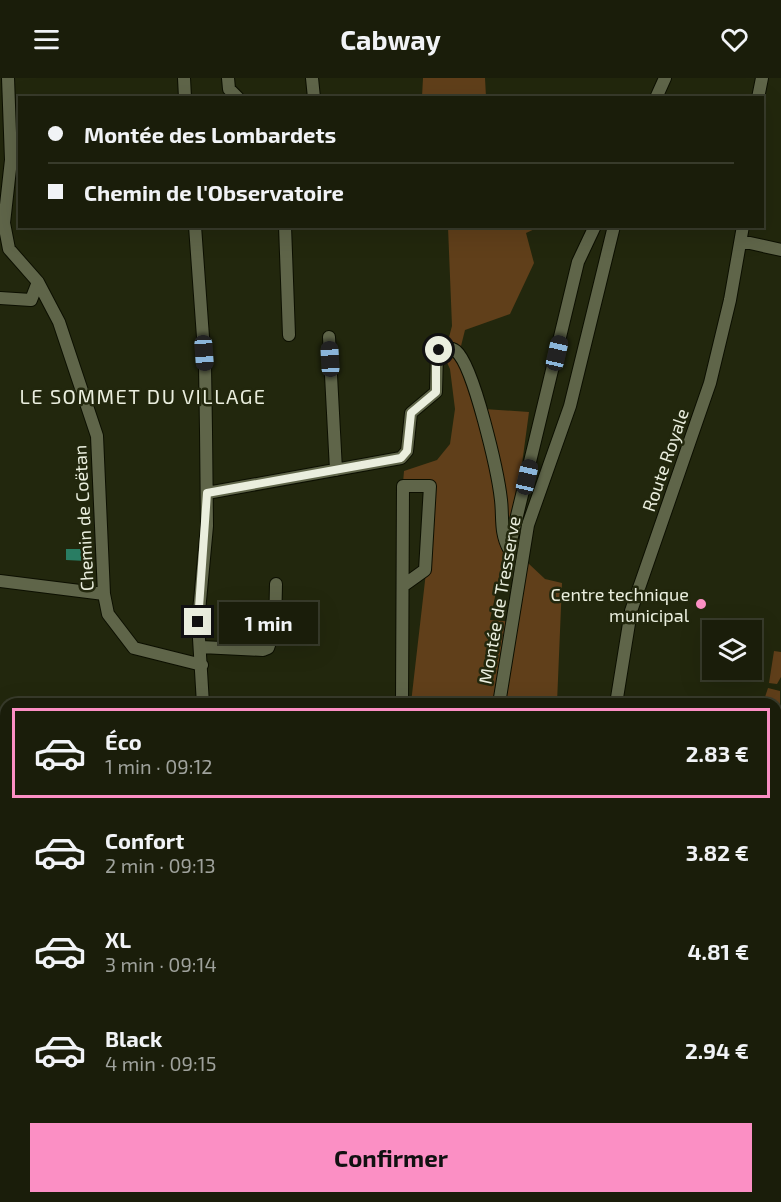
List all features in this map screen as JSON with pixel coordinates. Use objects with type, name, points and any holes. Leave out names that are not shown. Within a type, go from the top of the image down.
[{"type":"street","name":"Chemin de Coëtan","points":[[8,78],[15,133],[2,224],[9,249],[38,282],[60,322],[97,436],[104,594],[108,614],[134,648],[202,665]]},
{"type":"street","points":[[184,78],[186,96]]},
{"type":"street","points":[[228,78],[229,89],[236,96]]},
{"type":"street","points":[[312,78],[314,96]]},
{"type":"street","points":[[657,96],[665,78]]},
{"type":"street","points":[[758,96],[762,78]]},
{"type":"street","points":[[195,228],[205,365],[207,493],[198,622],[203,698]]},
{"type":"street","points":[[285,228],[289,335]]},
{"type":"street","points":[[509,549],[578,262],[594,228]]},
{"type":"street","name":"Montée de Tresserve","points":[[500,698],[517,601],[523,550],[570,406],[614,228]]},
{"type":"street","name":"Route Royale","points":[[617,698],[625,639],[634,602],[705,399],[726,318],[743,228]]},
{"type":"street","points":[[741,241],[781,250]]},
{"type":"street","points":[[0,298],[31,300],[38,282]]},
{"type":"street","points":[[329,337],[336,470]]},
{"type":"street","points":[[207,493],[398,460],[407,451],[411,413],[436,392],[437,354],[442,349],[455,350],[476,392],[501,499],[502,538],[509,549]]},
{"type":"street","points":[[509,549],[517,545],[538,481],[543,483]]},
{"type":"street","points":[[402,698],[403,486],[430,486],[425,570],[404,585]]},
{"type":"street","points":[[0,581],[104,594]]},
{"type":"street","points":[[201,647],[263,650],[268,648],[275,628],[276,584]]},
{"type":"shaded area","points":[[423,78],[485,78],[486,96],[422,96]]},
{"type":"shaded area","points":[[448,228],[537,228],[526,233],[534,263],[510,314],[465,330],[461,346],[484,409],[529,412],[519,486],[490,620],[518,622],[528,563],[545,579],[562,583],[557,698],[412,698],[436,485],[403,483],[404,471],[437,460],[450,444],[455,409],[450,369],[444,356],[452,326]]},
{"type":"shaded area","points":[[66,549],[86,549],[86,561],[66,560]]},
{"type":"shaded area","points":[[774,651],[781,652],[781,677],[777,684],[769,683]]},
{"type":"shaded area","points":[[768,688],[780,691],[780,698],[765,698]]},
{"type":"place","name":"Centre technique municipal","points":[[701,604]]},
{"type":"district","name":"LE SOMMET DU VILLAGE","points":[[143,396]]},
{"type":"route","points":[[198,622],[207,526],[207,493],[398,460],[407,451],[413,409],[436,392],[438,386],[436,362],[439,350]]}]
